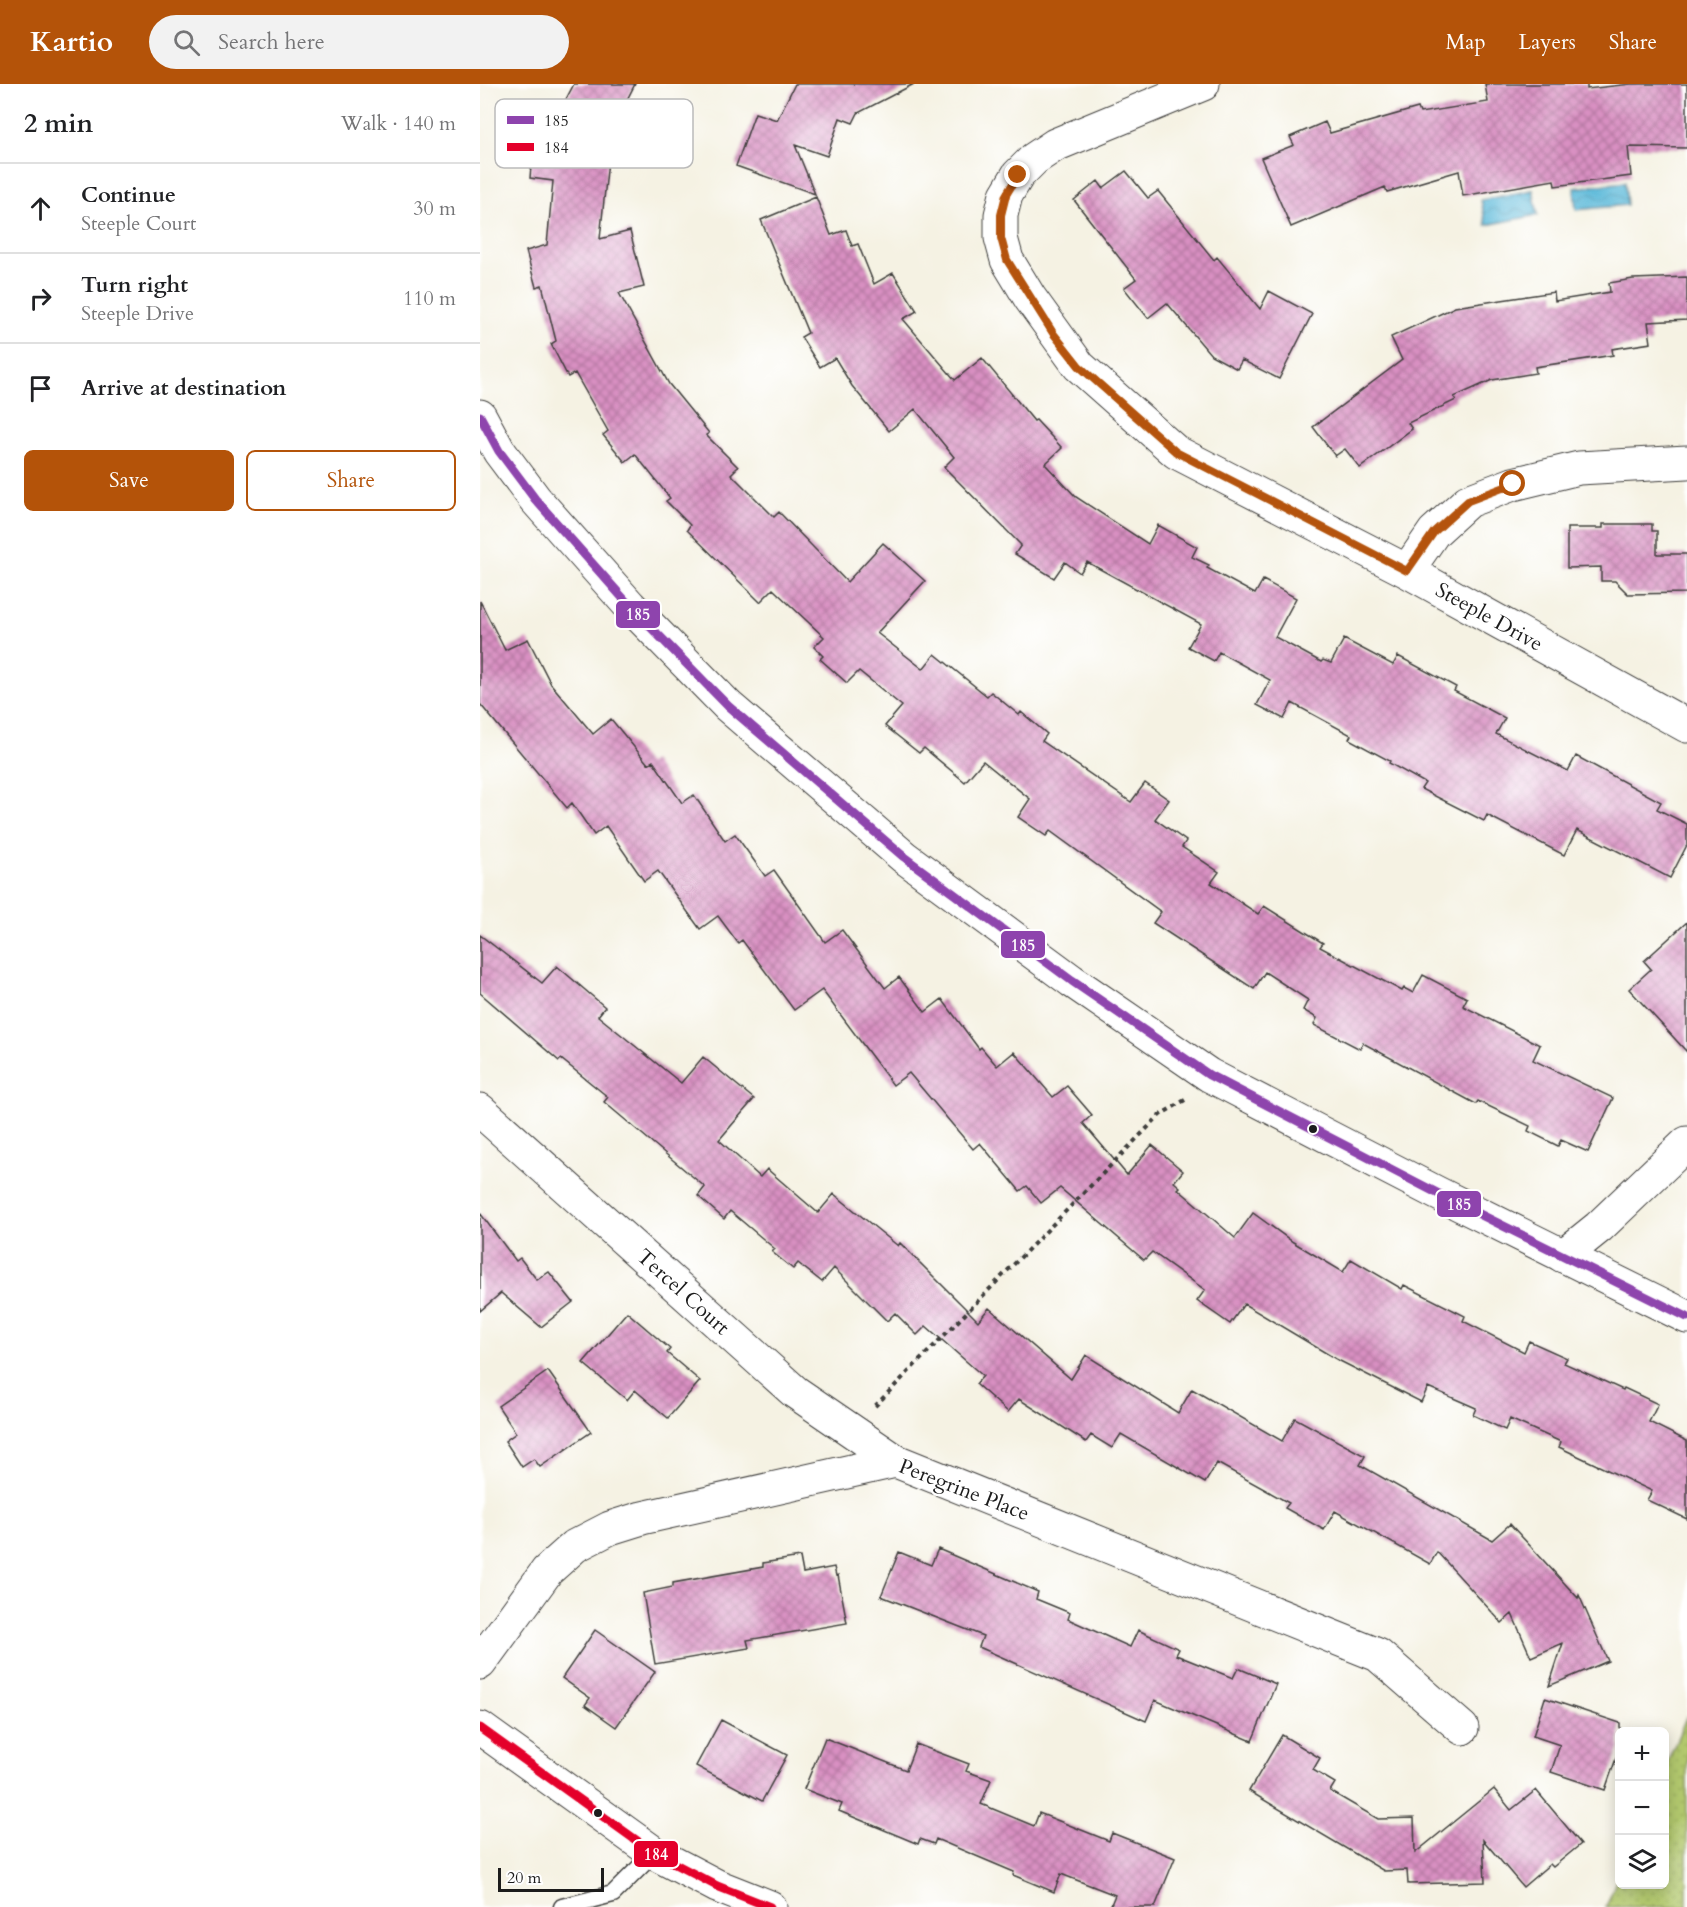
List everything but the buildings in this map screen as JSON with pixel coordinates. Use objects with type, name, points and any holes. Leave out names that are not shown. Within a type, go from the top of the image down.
[{"type":"street","name":"Steeple Drive","points":[[1203,84],[1055,145],[1034,159],[1018,175],[1006,195],[1001,215],[1001,238],[1007,260],[1053,333],[1079,366],[1176,452],[1407,571],[1687,726]]},
{"type":"street","points":[[480,416],[500,451],[535,500],[630,606],[729,706],[904,857],[1072,981],[1209,1075],[1687,1317]]},
{"type":"street","points":[[1407,571],[1434,532],[1468,501],[1513,484],[1579,468],[1687,462]]},
{"type":"street","name":"Tercel Court","points":[[480,1110],[795,1392],[896,1461]]},
{"type":"street","points":[[1563,1256],[1599,1227],[1687,1143]]},
{"type":"street","name":"Peregrine Place","points":[[480,1663],[547,1571],[575,1546],[610,1528],[653,1515],[896,1461],[1378,1655],[1462,1728]]},
{"type":"street","points":[[480,1728],[654,1853],[717,1886],[770,1907]]},
{"type":"lane","points":[[562,1907],[613,1894],[654,1853]]},
{"type":"path","points":[[874,1407],[1160,1115],[1186,1100]]},
{"type":"green space","points":[[1687,1715],[1687,1907],[1606,1907],[1615,1884],[1615,1889],[1669,1889],[1669,1758]]},
{"type":"water","points":[[1625,182],[1627,205],[1576,210],[1574,188]]},
{"type":"water","points":[[1533,190],[1538,215],[1486,225],[1481,200]]},
{"type":"transit line","name":"185","points":[[480,416],[499,451],[535,499],[630,606],[728,706],[904,857],[1072,981],[1209,1075],[1437,1193],[1687,1317]]},
{"type":"transit line","name":"184","points":[[480,1728],[654,1853],[717,1886],[770,1907]]},
{"type":"route","points":[[1018,175],[1006,195],[1001,215],[1001,238],[1007,260],[1053,333],[1079,366],[1176,452],[1407,571],[1434,532],[1468,501],[1513,484]]}]
